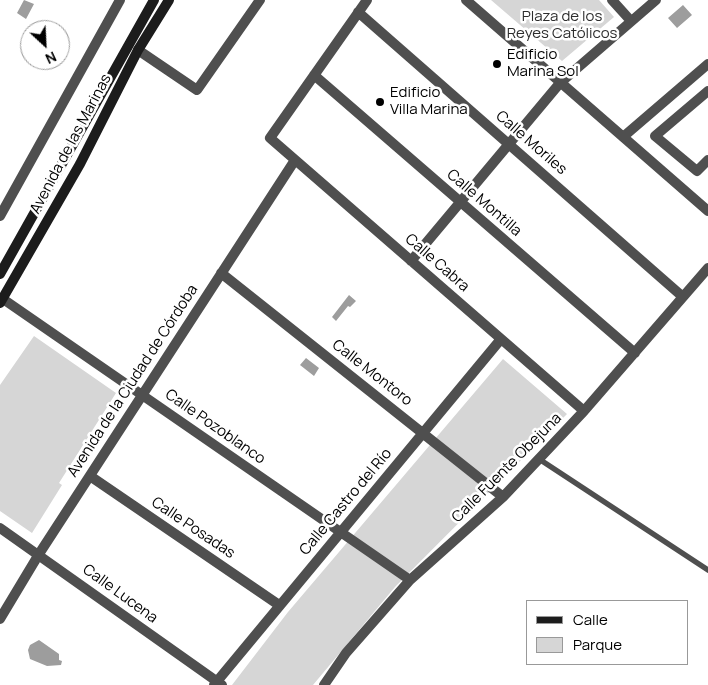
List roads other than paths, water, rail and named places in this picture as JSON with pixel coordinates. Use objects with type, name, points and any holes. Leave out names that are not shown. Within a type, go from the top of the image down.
[{"type":"street","points":[[0,216],[120,0]]},
{"type":"street","name":"Avenida de las Marinas","points":[[0,274],[154,0]]},
{"type":"street","name":"Avenida de las Marinas","points":[[2,301],[80,164],[138,50],[169,0]]},
{"type":"street","points":[[138,50],[197,90],[260,0]]},
{"type":"street","points":[[314,75],[367,0]]},
{"type":"street","points":[[466,0],[708,211]]},
{"type":"street","points":[[612,0],[631,21]]},
{"type":"street","points":[[411,261],[560,83],[656,0]]},
{"type":"street","name":"Calle Moriles","points":[[358,12],[683,297]]},
{"type":"street","points":[[623,137],[708,64]]},
{"type":"street","name":"Calle Cabra","points":[[314,75],[270,138],[584,411]]},
{"type":"street","name":"Calle Montilla","points":[[314,75],[635,353]]},
{"type":"street","points":[[708,91],[655,136],[696,171],[708,160]]},
{"type":"street","name":"Avenida de la Ciudad de Córdoba","points":[[0,619],[39,554],[295,160]]},
{"type":"street","name":"Calle Fuente Obejuna","points":[[324,685],[346,653],[410,580],[503,497],[584,411],[708,268]]},
{"type":"street","name":"Calle Montoro","points":[[221,273],[503,497]]},
{"type":"street","name":"Calle Pozoblanco","points":[[2,301],[142,394],[410,580]]},
{"type":"street","name":"Calle Castro del Río","points":[[217,684],[279,605],[501,339]]},
{"type":"street","name":"Calle Posadas","points":[[90,476],[279,605]]},
{"type":"street","name":"Calle Lucena","points":[[0,528],[39,554],[217,684]]},
{"type":"lane","points":[[539,459],[708,570]]},
{"type":"place","name":"Edificio Marina Sol","points":[[497,64]]},
{"type":"place","name":"Edificio Villa Marina","points":[[380,102]]},
{"type":"park label","name":"Plaza de los Reyes Católicos","points":[[562,26]]}]
